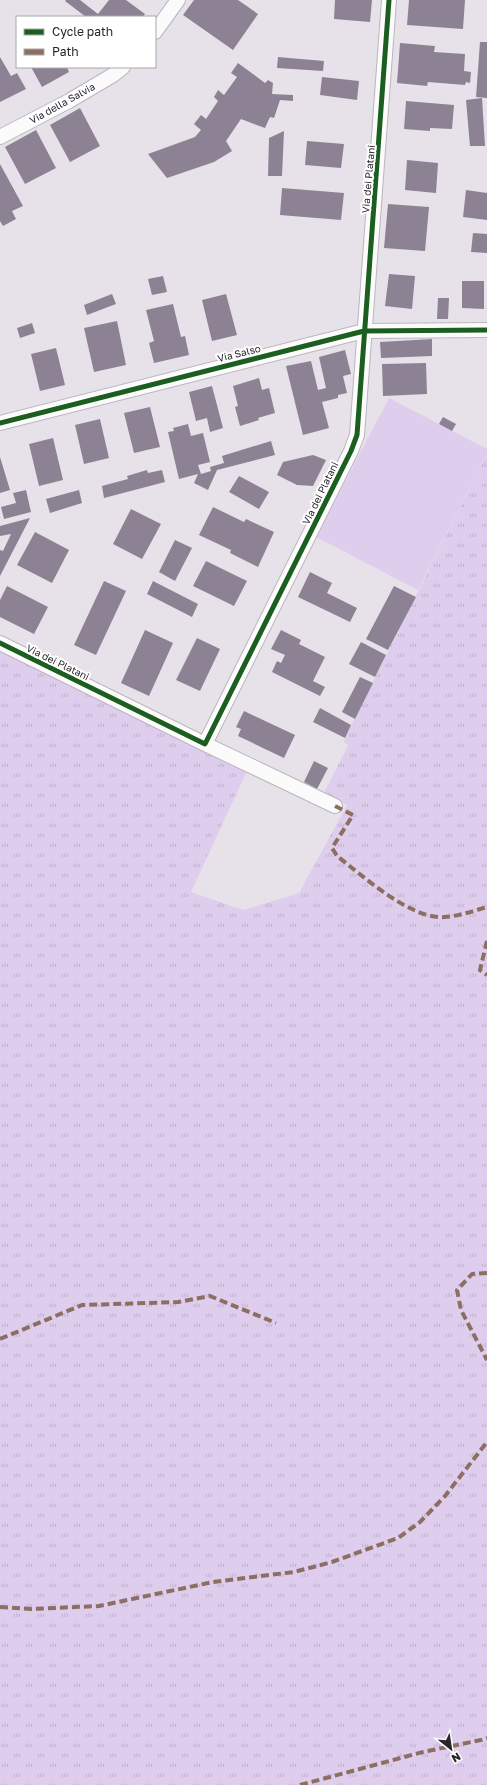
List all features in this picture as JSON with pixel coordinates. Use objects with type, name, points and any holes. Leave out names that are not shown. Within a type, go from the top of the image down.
[{"type":"street","points":[[156,31],[178,0]]},
{"type":"street","name":"Via dei Platani","points":[[0,644],[205,744],[351,451],[357,435],[381,130],[389,0]]},
{"type":"street","name":"Via della Salvia","points":[[0,137],[88,90],[113,75],[121,68]]},
{"type":"street","name":"Via Salso","points":[[0,423],[364,331],[487,330]]},
{"type":"street","points":[[205,744],[335,806]]},
{"type":"green space","points":[[389,398],[487,449],[487,453],[418,590],[316,537]]},
{"type":"green space","points":[[487,453],[487,1785],[0,1785],[0,652],[247,771],[191,892],[243,910],[299,893],[347,805],[324,793],[348,745],[344,742],[345,738]]},
{"type":"building","points":[[80,0],[98,14],[109,0],[126,0],[145,14],[144,16],[85,16],[65,1]]},
{"type":"building","points":[[194,0],[238,0],[258,14],[233,50],[183,15]]},
{"type":"building","points":[[335,0],[372,0],[370,22],[334,19]]},
{"type":"building","points":[[409,0],[465,0],[463,29],[407,25]]},
{"type":"building","points":[[480,42],[487,42],[487,98],[476,97]]},
{"type":"building","points":[[400,43],[435,46],[434,52],[465,54],[464,71],[471,72],[470,83],[466,82],[465,85],[428,82],[427,86],[397,83]]},
{"type":"building","points":[[0,57],[11,76],[17,73],[26,89],[0,102]]},
{"type":"building","points":[[278,57],[324,61],[323,71],[277,68]]},
{"type":"building","points":[[238,63],[265,83],[268,80],[273,83],[272,94],[293,95],[293,101],[280,100],[274,118],[270,117],[265,128],[241,119],[226,141],[232,151],[214,162],[167,178],[148,154],[195,137],[201,130],[194,124],[201,115],[206,119],[218,101],[214,97],[218,90],[224,95],[237,77],[231,73]]},
{"type":"building","points":[[32,68],[67,68],[69,72],[42,87]]},
{"type":"building","points":[[322,77],[359,81],[357,100],[320,95]]},
{"type":"building","points":[[482,98],[485,146],[470,146],[466,100]]},
{"type":"building","points":[[406,101],[454,105],[452,129],[430,128],[430,131],[404,129]]},
{"type":"building","points":[[80,108],[100,146],[70,162],[50,125]]},
{"type":"building","points":[[36,130],[56,168],[25,184],[5,147]]},
{"type":"building","points":[[284,131],[282,176],[268,176],[269,138]]},
{"type":"building","points":[[307,141],[344,144],[341,168],[305,165]]},
{"type":"building","points":[[407,160],[438,163],[436,193],[405,190]]},
{"type":"building","points":[[0,164],[23,206],[12,211],[16,219],[3,226],[0,221]]},
{"type":"building","points":[[282,188],[344,193],[341,220],[280,215]]},
{"type":"building","points":[[466,190],[487,193],[487,220],[463,217]]},
{"type":"building","points":[[388,204],[429,207],[425,251],[384,248]]},
{"type":"building","points":[[473,233],[487,234],[487,253],[471,252]]},
{"type":"building","points":[[389,274],[415,276],[412,309],[385,306]]},
{"type":"building","points":[[163,276],[167,292],[152,295],[148,279]]},
{"type":"building","points":[[462,281],[484,281],[484,309],[462,308]]},
{"type":"building","points":[[112,294],[116,304],[87,315],[84,305]]},
{"type":"building","points":[[226,294],[237,335],[212,341],[202,300]]},
{"type":"building","points":[[438,298],[449,298],[448,319],[437,319]]},
{"type":"building","points":[[173,304],[181,337],[185,336],[189,355],[154,363],[149,343],[154,341],[146,310]]},
{"type":"building","points":[[117,321],[126,365],[94,372],[84,328]]},
{"type":"building","points":[[32,323],[35,333],[20,338],[17,328]]},
{"type":"building","points":[[432,339],[432,356],[381,358],[380,342]]},
{"type":"building","points":[[56,348],[65,385],[40,391],[31,354]]},
{"type":"building","points":[[345,350],[351,374],[343,376],[347,393],[338,395],[338,398],[322,402],[329,428],[303,435],[286,366],[311,361],[318,390],[326,388],[319,357]]},
{"type":"building","points":[[426,363],[427,394],[383,396],[382,364]]},
{"type":"building","points":[[259,378],[262,390],[269,388],[275,413],[258,418],[259,420],[240,426],[235,407],[238,406],[233,386]]},
{"type":"building","points":[[212,386],[223,428],[210,432],[207,418],[196,421],[189,392]]},
{"type":"building","points":[[150,407],[160,447],[134,453],[124,413]]},
{"type":"building","points":[[443,417],[456,424],[452,431],[439,424]]},
{"type":"building","points":[[100,419],[109,458],[84,464],[75,425]]},
{"type":"building","points":[[188,424],[191,436],[203,433],[210,462],[198,465],[201,474],[211,471],[210,467],[224,463],[222,456],[271,441],[275,455],[217,470],[208,490],[194,483],[198,474],[179,479],[168,432],[174,431],[173,428]]},
{"type":"building","points":[[53,438],[63,480],[39,486],[29,444]]},
{"type":"building","points":[[313,455],[326,460],[313,486],[297,485],[277,475],[283,462]]},
{"type":"building","points":[[0,457],[10,490],[0,493]]},
{"type":"building","points":[[147,470],[148,473],[162,470],[165,482],[104,498],[102,486],[128,479],[127,476]]},
{"type":"building","points":[[239,476],[269,492],[259,509],[229,492]]},
{"type":"building","points":[[26,490],[31,512],[4,519],[1,507],[16,503],[13,493]]},
{"type":"building","points":[[79,490],[82,503],[50,513],[46,499]]},
{"type":"building","points":[[213,507],[244,522],[246,519],[274,532],[258,567],[230,553],[231,550],[199,535]]},
{"type":"building","points":[[131,509],[161,524],[142,559],[113,544]]},
{"type":"building","points":[[30,518],[0,576],[0,550],[3,551],[11,534],[0,536],[0,526]]},
{"type":"building","points":[[35,532],[69,550],[52,583],[17,565]]},
{"type":"building","points":[[175,540],[192,548],[175,581],[159,572]]},
{"type":"building","points":[[206,561],[247,581],[234,606],[193,586]]},
{"type":"building","points":[[310,572],[332,583],[327,593],[357,608],[350,622],[298,597]]},
{"type":"building","points":[[104,581],[126,591],[96,655],[74,645]]},
{"type":"building","points":[[153,581],[198,604],[192,617],[147,594]]},
{"type":"building","points":[[7,586],[48,607],[34,634],[0,617],[0,600]]},
{"type":"building","points":[[394,586],[416,597],[388,650],[366,639]]},
{"type":"building","points":[[145,630],[173,643],[149,696],[121,683]]},
{"type":"building","points":[[281,630],[301,640],[299,644],[325,657],[313,681],[325,687],[320,696],[272,672],[277,661],[281,663],[285,655],[271,649]]},
{"type":"building","points":[[197,638],[220,649],[200,691],[176,680]]},
{"type":"building","points":[[361,642],[386,655],[375,677],[349,664]]},
{"type":"building","points":[[360,677],[373,683],[355,719],[342,712]]},
{"type":"building","points":[[320,708],[351,725],[345,738],[313,722]]},
{"type":"building","points":[[244,711],[295,735],[284,758],[238,736],[241,729],[236,727]]},
{"type":"building","points":[[314,761],[328,768],[317,789],[304,782]]},
{"type":"marked path","points":[[335,806],[353,815],[332,848],[337,856],[388,895],[417,912],[432,916],[445,917],[487,907]]},
{"type":"marked path","points":[[487,941],[480,970],[487,975]]},
{"type":"marked path","points":[[487,1273],[472,1274],[457,1290],[461,1310],[487,1360]]},
{"type":"marked path","points":[[0,1339],[82,1305],[178,1302],[210,1296],[276,1323]]},
{"type":"marked path","points":[[0,1607],[31,1609],[99,1606],[213,1582],[294,1572],[332,1562],[398,1538],[420,1522],[445,1496],[487,1442]]},
{"type":"marked path","points":[[300,1785],[423,1752],[487,1738]]},
{"type":"cycle path","points":[[0,643],[205,744],[351,451],[357,435],[389,0]]},
{"type":"cycle path","points":[[0,423],[364,331],[487,330]]}]
